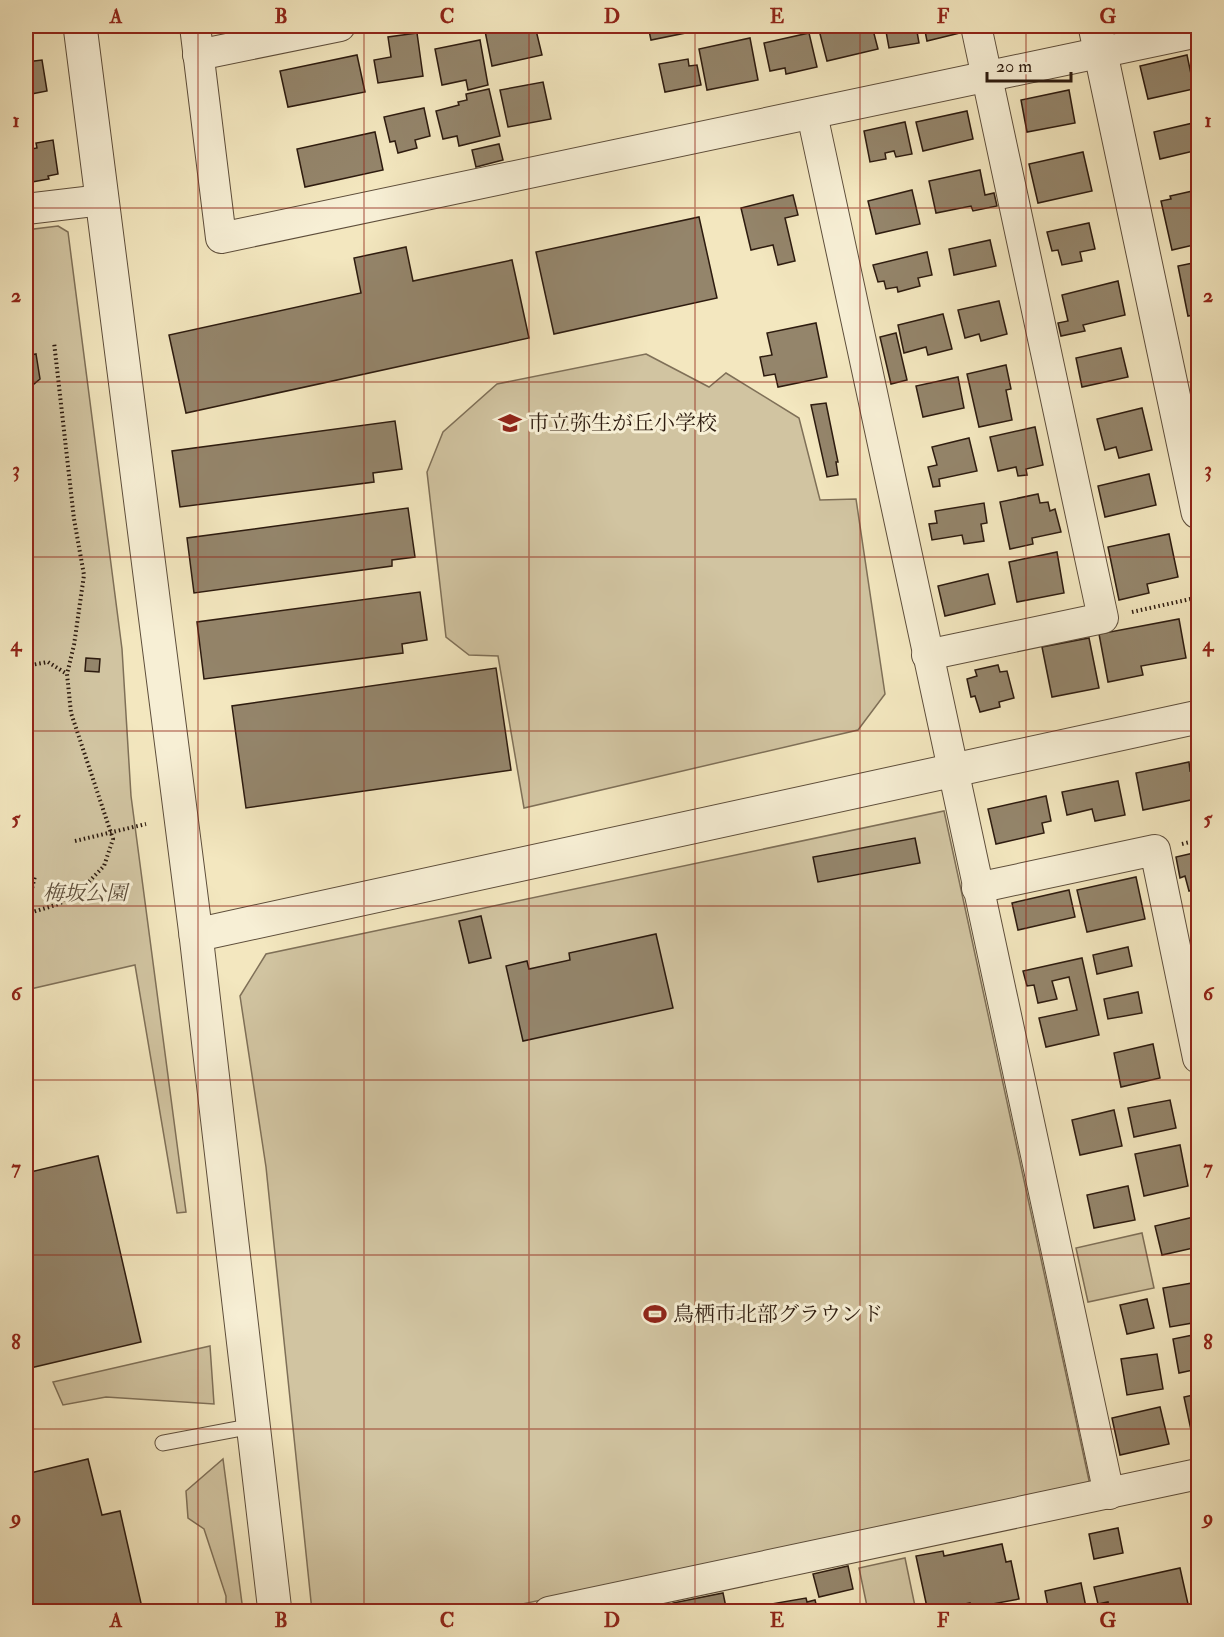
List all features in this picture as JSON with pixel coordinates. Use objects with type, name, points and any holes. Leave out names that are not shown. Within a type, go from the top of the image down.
[{"type":"street","points":[[80,26],[195,935],[274,1611]]},
{"type":"street","points":[[195,26],[221,238],[987,77],[1098,39],[1198,32]]},
{"type":"street","points":[[198,55],[340,26]]},
{"type":"street","points":[[927,655],[1103,618],[976,26]]},
{"type":"street","points":[[1098,39],[1198,512]]},
{"type":"street","points":[[812,114],[1109,1494]]},
{"type":"street","points":[[26,209],[102,200]]},
{"type":"street","points":[[195,935],[1198,717]]},
{"type":"street","points":[[977,888],[1155,850],[1198,1058]]},
{"type":"street","points":[[549,1611],[1198,1474]]},
{"type":"lane","points":[[163,1443],[253,1426]]},
{"type":"path","points":[[26,914],[58,904],[83,888],[104,866],[113,839],[78,740],[71,713],[67,674],[74,645],[84,575],[54,342]]},
{"type":"path","points":[[1103,618],[1196,598]]},
{"type":"path","points":[[26,666],[48,662],[67,674]]},
{"type":"path","points":[[75,841],[146,824]]},
{"type":"path","points":[[26,914],[35,876]]},
{"type":"green space","name":"梅坂公園","points":[[58,226],[68,232],[122,649],[131,796],[186,1212],[177,1213],[135,965],[26,990],[26,230]]},
{"type":"green space","points":[[646,354],[709,387],[726,373],[799,418],[820,500],[856,499],[885,694],[858,730],[524,808],[498,656],[469,655],[446,637],[427,472],[443,432],[497,384]]},
{"type":"green space","name":"鳥栖市北部グラウンド","points":[[944,811],[1090,1485],[489,1611],[312,1611],[266,1167],[240,996],[266,954]]},
{"type":"green space","points":[[1142,1233],[1154,1288],[1088,1302],[1076,1248]]},
{"type":"green space","points":[[210,1346],[214,1404],[106,1397],[63,1405],[53,1382]]},
{"type":"green space","points":[[223,1459],[243,1611],[226,1611],[226,1596],[204,1529],[188,1518],[186,1491]]},
{"type":"green space","points":[[905,1558],[916,1611],[868,1611],[859,1568]]},
{"type":"building","points":[[484,26],[535,26],[542,55],[492,66]]},
{"type":"building","points":[[648,26],[720,26],[651,40]]},
{"type":"building","points":[[839,26],[872,26],[878,49],[827,61],[819,30]]},
{"type":"building","points":[[885,26],[916,26],[919,43],[889,48]]},
{"type":"building","points":[[924,26],[958,26],[960,33],[927,41]]},
{"type":"building","points":[[417,33],[423,76],[378,83],[374,60],[391,57],[388,37]]},
{"type":"building","points":[[809,33],[817,67],[786,74],[785,68],[770,71],[764,43]]},
{"type":"building","points":[[750,38],[758,80],[707,90],[699,49]]},
{"type":"building","points":[[480,40],[488,85],[468,90],[466,80],[442,85],[435,49]]},
{"type":"building","points":[[357,55],[365,92],[288,107],[280,71]]},
{"type":"building","points":[[1187,55],[1191,74],[1198,72],[1198,88],[1148,99],[1140,66]]},
{"type":"building","points":[[688,59],[689,66],[697,65],[701,85],[665,92],[659,64]]},
{"type":"building","points":[[42,60],[47,91],[26,95],[26,62]]},
{"type":"building","points":[[543,82],[551,119],[508,127],[500,90]]},
{"type":"building","points":[[489,89],[500,136],[459,146],[457,136],[443,139],[436,111],[459,105],[458,102],[467,100],[466,94]]},
{"type":"building","points":[[1069,90],[1075,123],[1027,132],[1021,100]]},
{"type":"building","points":[[424,108],[430,136],[415,140],[417,148],[398,153],[395,141],[390,142],[384,117]]},
{"type":"building","points":[[967,111],[973,139],[923,151],[916,122]]},
{"type":"building","points":[[905,122],[912,154],[896,157],[894,151],[885,153],[886,159],[870,162],[864,131]]},
{"type":"building","points":[[1193,123],[1198,150],[1160,159],[1154,132]]},
{"type":"building","points":[[375,132],[383,170],[305,187],[297,149]]},
{"type":"building","points":[[53,140],[58,174],[48,176],[49,179],[26,183],[26,150],[37,148],[36,143]]},
{"type":"building","points":[[499,144],[503,160],[476,167],[472,150]]},
{"type":"building","points":[[1083,152],[1092,191],[1038,203],[1029,164]]},
{"type":"building","points":[[980,170],[985,195],[994,193],[997,206],[973,211],[971,206],[936,213],[929,181]]},
{"type":"building","points":[[912,190],[920,224],[876,234],[868,201]]},
{"type":"building","points":[[1197,190],[1198,244],[1172,250],[1161,201],[1171,199],[1170,196]]},
{"type":"building","points":[[793,195],[798,215],[785,218],[795,261],[778,265],[773,245],[751,250],[741,208]]},
{"type":"building","points":[[699,217],[717,298],[554,334],[536,252]]},
{"type":"building","points":[[1089,223],[1095,249],[1080,252],[1082,261],[1062,265],[1058,250],[1052,251],[1047,232]]},
{"type":"building","points":[[990,240],[996,266],[954,275],[949,249]]},
{"type":"building","points":[[406,247],[413,281],[512,260],[529,338],[186,413],[169,335],[361,293],[354,258]]},
{"type":"building","points":[[927,252],[932,275],[918,278],[920,286],[898,292],[897,287],[886,289],[884,281],[878,282],[873,265]]},
{"type":"building","points":[[1198,262],[1198,314],[1188,316],[1178,266]]},
{"type":"building","points":[[1118,281],[1125,315],[1083,325],[1085,331],[1061,336],[1058,323],[1068,321],[1062,295]]},
{"type":"building","points":[[999,301],[1007,334],[981,341],[979,334],[965,338],[958,310]]},
{"type":"building","points":[[943,314],[952,349],[928,355],[926,347],[904,353],[898,325]]},
{"type":"building","points":[[816,323],[827,377],[778,387],[775,374],[764,376],[760,357],[772,355],[767,333]]},
{"type":"building","points":[[896,333],[907,380],[891,384],[880,337]]},
{"type":"building","points":[[1121,348],[1128,377],[1082,387],[1076,358]]},
{"type":"building","points":[[36,354],[40,379],[26,386],[26,356]]},
{"type":"building","points":[[1006,365],[1011,389],[1006,390],[1012,420],[979,427],[967,374]]},
{"type":"building","points":[[958,377],[964,408],[923,417],[916,386]]},
{"type":"building","points":[[826,403],[838,462],[836,462],[838,475],[827,477],[811,405]]},
{"type":"building","points":[[1142,408],[1152,450],[1119,458],[1116,447],[1105,450],[1097,419]]},
{"type":"building","points":[[395,421],[402,469],[373,473],[374,482],[180,507],[172,451]]},
{"type":"building","points":[[1035,427],[1043,465],[1026,469],[1027,475],[1018,476],[1016,467],[998,471],[990,437]]},
{"type":"building","points":[[969,438],[977,471],[939,479],[940,486],[933,487],[928,467],[937,465],[932,447]]},
{"type":"building","points":[[1149,474],[1156,505],[1105,517],[1098,486]]},
{"type":"building","points":[[1038,494],[1040,503],[1048,502],[1050,511],[1055,509],[1061,532],[1032,538],[1033,544],[1010,549],[1000,502]]},
{"type":"building","points":[[984,503],[987,523],[981,524],[984,541],[964,544],[962,535],[932,540],[929,524],[937,523],[935,511]]},
{"type":"building","points":[[408,508],[415,557],[392,560],[392,566],[194,593],[187,538]]},
{"type":"building","points":[[1169,534],[1178,577],[1147,584],[1149,593],[1119,600],[1108,547]]},
{"type":"building","points":[[1057,552],[1064,593],[1017,602],[1009,562]]},
{"type":"building","points":[[988,574],[995,604],[945,616],[938,586]]},
{"type":"building","points":[[420,592],[427,640],[402,644],[403,653],[204,679],[197,622]]},
{"type":"building","points":[[1179,619],[1186,658],[1141,666],[1143,675],[1108,682],[1099,634]]},
{"type":"building","points":[[1089,638],[1099,688],[1052,697],[1042,647]]},
{"type":"building","points":[[86,658],[100,659],[99,672],[85,671]]},
{"type":"building","points":[[998,665],[1000,672],[1007,671],[1014,698],[999,702],[1000,707],[980,712],[975,696],[971,697],[967,679],[977,676],[975,670]]},
{"type":"building","points":[[496,668],[511,770],[246,808],[232,706]]},
{"type":"building","points":[[1189,762],[1190,771],[1198,769],[1198,809],[1193,810],[1191,800],[1143,810],[1136,773]]},
{"type":"building","points":[[1118,781],[1125,815],[1095,821],[1092,809],[1067,815],[1062,792]]},
{"type":"building","points":[[1046,796],[1051,821],[1042,823],[1044,833],[996,844],[988,809]]},
{"type":"building","points":[[915,838],[920,863],[818,882],[813,857]]},
{"type":"building","points":[[1198,852],[1198,889],[1189,891],[1185,876],[1180,878],[1176,857]]},
{"type":"building","points":[[1136,877],[1145,919],[1087,932],[1077,890]]},
{"type":"building","points":[[1069,890],[1075,917],[1018,930],[1012,903]]},
{"type":"building","points":[[481,916],[491,958],[469,963],[459,921]]},
{"type":"building","points":[[656,934],[673,1008],[523,1041],[506,966],[527,961],[529,969],[570,960],[569,953]]},
{"type":"building","points":[[1128,947],[1132,966],[1097,974],[1093,955]]},
{"type":"building","points":[[1082,958],[1099,1035],[1046,1047],[1039,1018],[1077,1010],[1069,977],[1052,981],[1057,999],[1038,1003],[1034,985],[1027,986],[1023,971]]},
{"type":"building","points":[[1138,992],[1142,1013],[1108,1019],[1104,999]]},
{"type":"building","points":[[1153,1044],[1160,1078],[1121,1087],[1114,1053]]},
{"type":"building","points":[[1170,1100],[1176,1128],[1134,1137],[1128,1108]]},
{"type":"building","points":[[1114,1110],[1122,1146],[1080,1155],[1072,1120]]},
{"type":"building","points":[[1180,1145],[1188,1186],[1144,1196],[1135,1154]]},
{"type":"building","points":[[98,1156],[141,1342],[26,1369],[26,1173]]},
{"type":"building","points":[[1128,1186],[1135,1220],[1094,1228],[1087,1195]]},
{"type":"building","points":[[1198,1216],[1198,1247],[1162,1255],[1155,1226]]},
{"type":"building","points":[[1198,1282],[1198,1322],[1170,1327],[1163,1288]]},
{"type":"building","points":[[1147,1299],[1154,1328],[1127,1334],[1120,1305]]},
{"type":"building","points":[[1198,1334],[1198,1369],[1179,1373],[1173,1339]]},
{"type":"building","points":[[1157,1354],[1163,1389],[1127,1395],[1121,1359]]},
{"type":"building","points":[[1198,1394],[1198,1434],[1192,1435],[1184,1397]]},
{"type":"building","points":[[1160,1407],[1169,1444],[1120,1455],[1112,1418]]},
{"type":"building","points":[[88,1459],[102,1515],[120,1511],[143,1612],[26,1612],[26,1474]]},
{"type":"building","points":[[1118,1528],[1123,1553],[1094,1559],[1089,1534]]},
{"type":"building","points":[[1002,1544],[1006,1562],[1011,1561],[1019,1599],[971,1608],[970,1603],[928,1612],[916,1556],[943,1551],[944,1556]]},
{"type":"building","points":[[848,1566],[853,1589],[819,1597],[813,1574]]},
{"type":"building","points":[[1180,1568],[1188,1604],[1166,1609],[1167,1612],[1110,1612],[1108,1602],[1098,1604],[1094,1587]]},
{"type":"building","points":[[1081,1583],[1087,1612],[1049,1612],[1045,1591]]},
{"type":"building","points":[[723,1593],[727,1612],[674,1612],[673,1603]]},
{"type":"building","points":[[806,1598],[807,1602],[815,1600],[818,1612],[772,1612],[771,1604]]},
{"type":"place","name":"市立弥生が丘小学校","points":[[510,423]]},
{"type":"place","name":"鳥栖市北部グラウンド","points":[[655,1314]]}]
